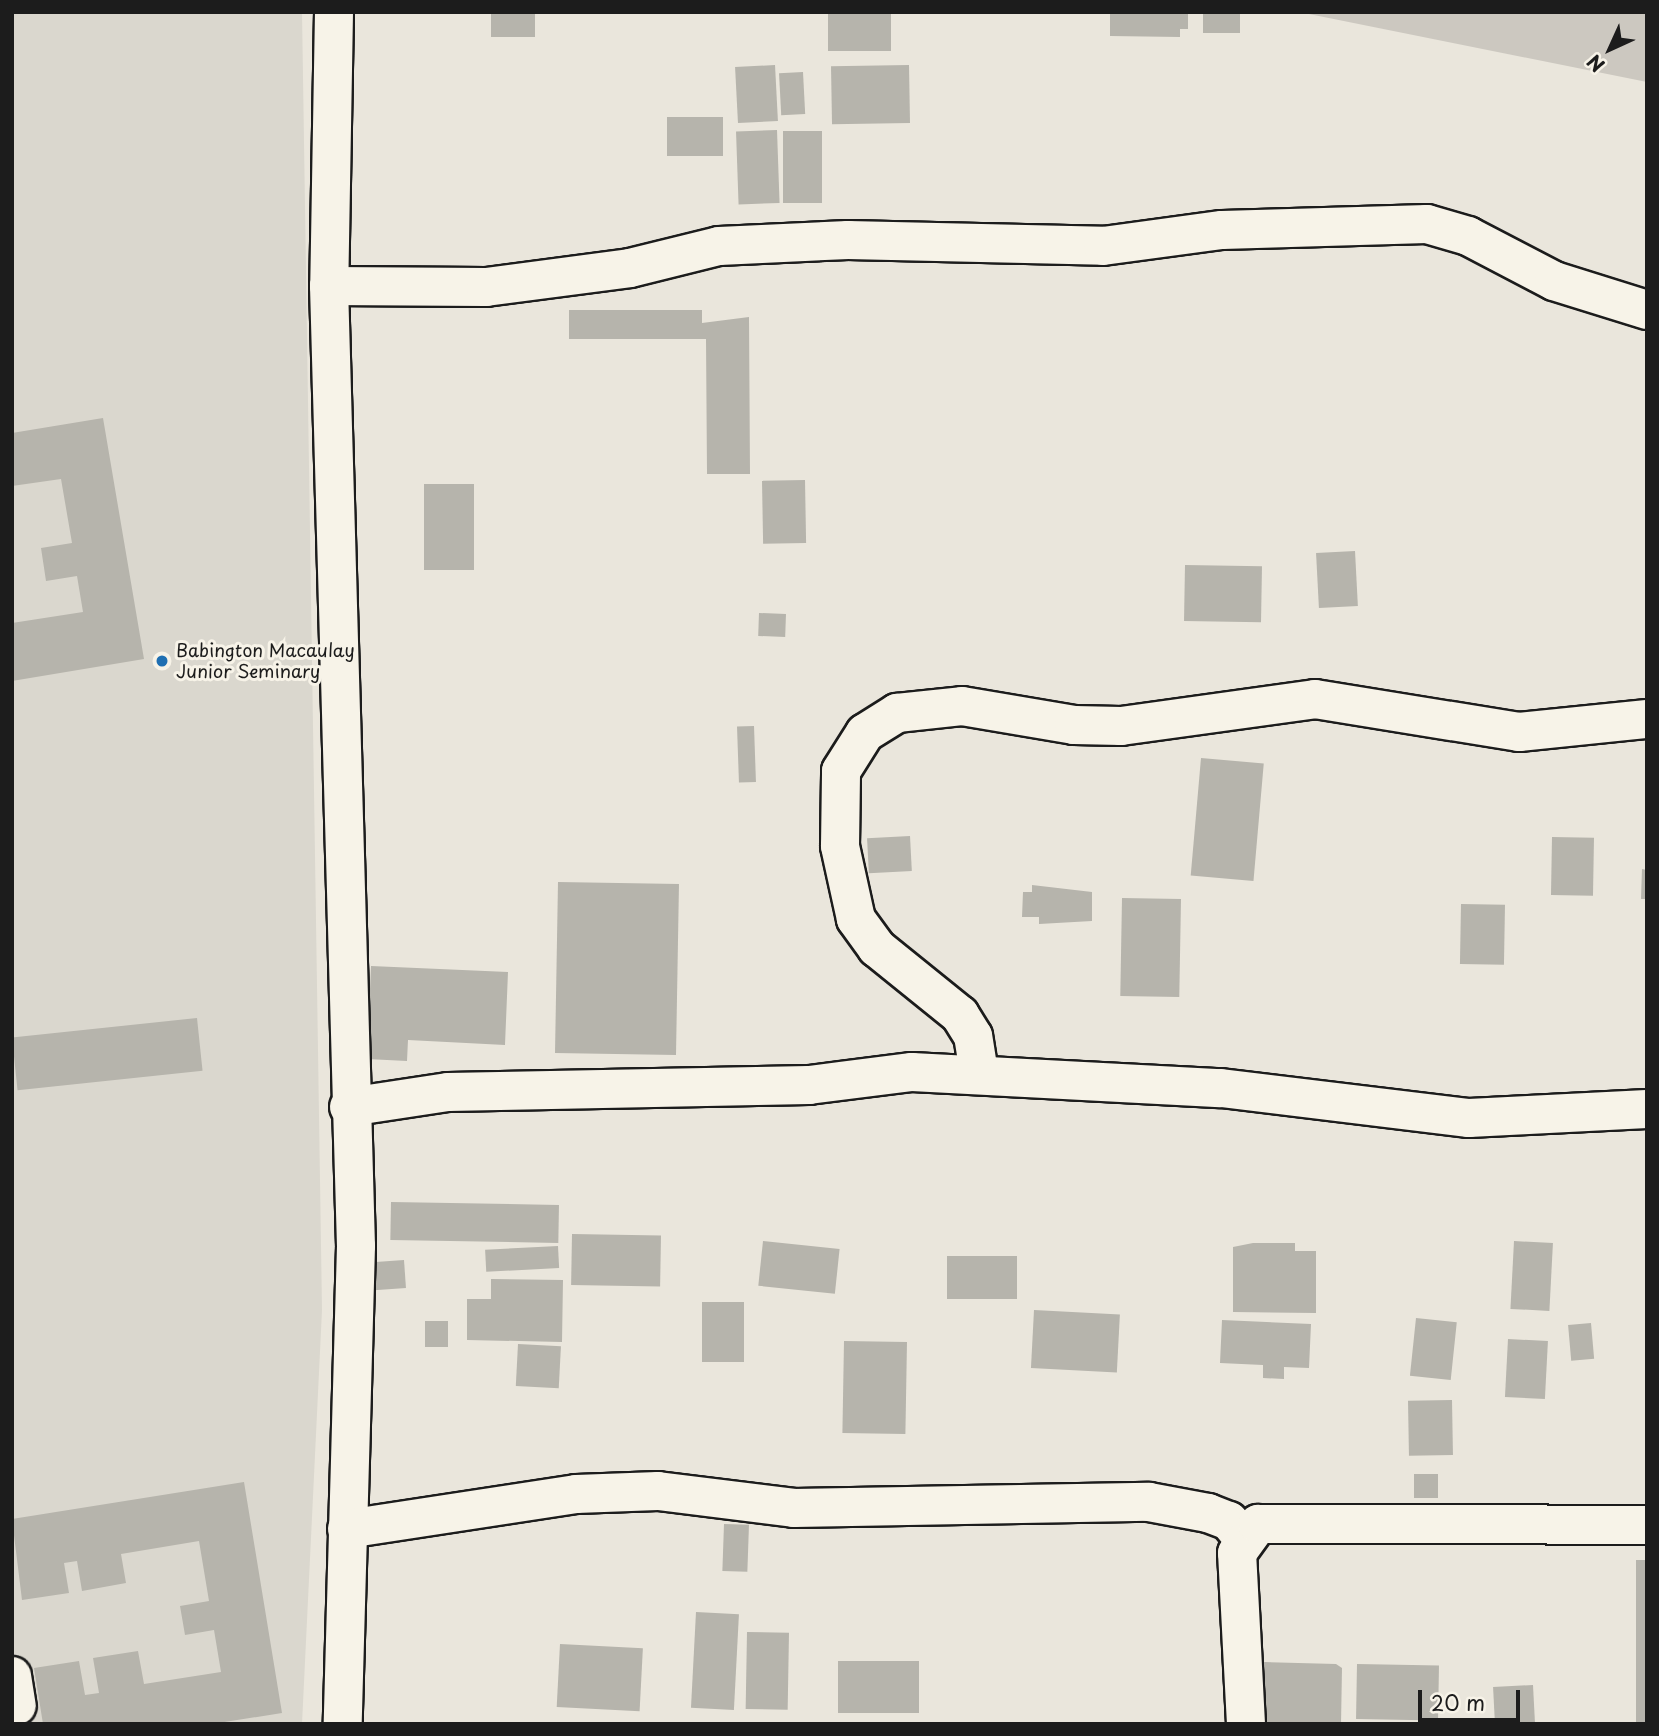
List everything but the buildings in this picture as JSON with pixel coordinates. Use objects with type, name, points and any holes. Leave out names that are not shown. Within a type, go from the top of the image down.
[{"type":"street","points":[[334,12],[329,286],[349,1107],[356,1246],[343,1724]]},
{"type":"street","points":[[329,286],[486,287],[630,268],[719,246],[848,240],[1103,246],[1222,230],[1427,224],[1468,236],[1554,281],[1647,310]]},
{"type":"street","points":[[979,1073],[973,1036],[960,1015],[877,948],[853,907],[840,846],[841,771],[865,733],[897,713],[962,706],[1074,725],[1121,726],[1315,698],[1519,732],[1647,719]]},
{"type":"street","points":[[349,1107],[447,1091],[685,1090],[809,1085],[912,1072],[979,1073],[1221,1087],[1469,1118],[1647,1109]]},
{"type":"street","points":[[347,1529],[576,1494],[658,1491],[794,1508],[1149,1502],[1208,1513],[1229,1521],[1242,1537]]},
{"type":"street","points":[[1246,1724],[1237,1553],[1242,1537],[1258,1524],[1276,1521],[1371,1528],[1647,1525]]},
{"type":"shaded area","name":"Babington Macaulay Junior Seminary","points":[[12,12],[302,12],[322,1310],[302,1724],[12,1724]]},
{"type":"shaded area","points":[[1299,12],[1647,12],[1647,82]]},
{"type":"place","name":"Babington Macaulay Junior Seminary","points":[[162,661]]}]
